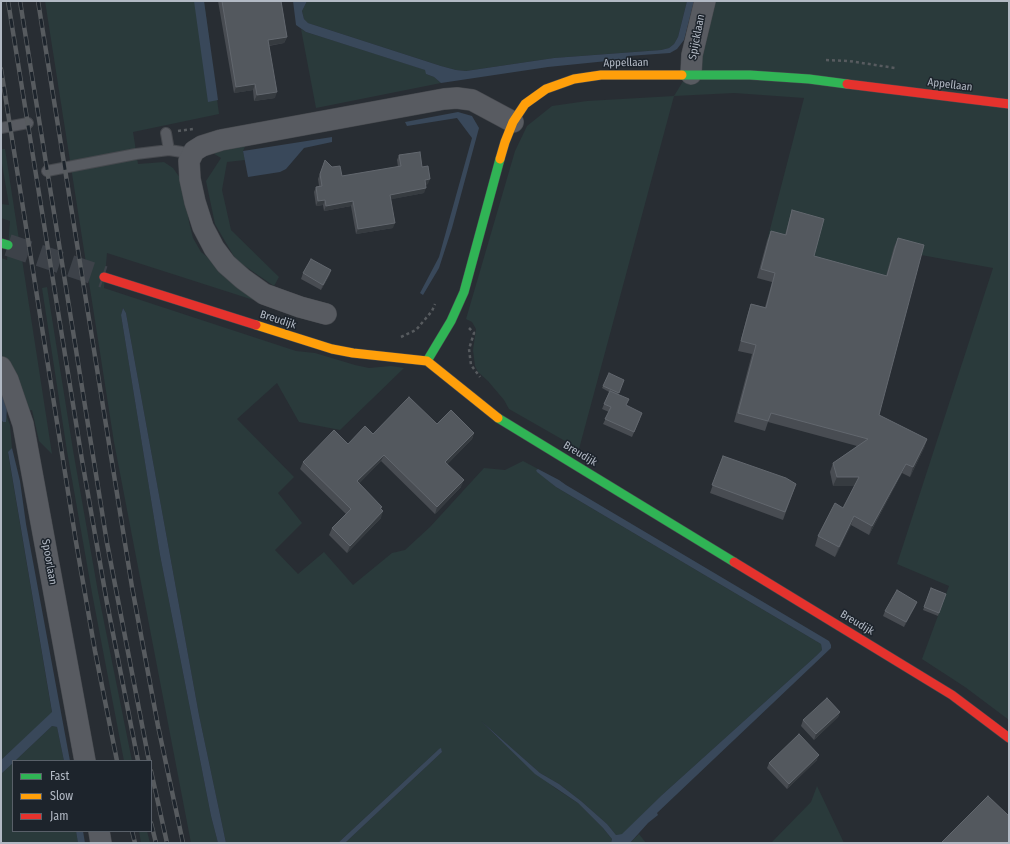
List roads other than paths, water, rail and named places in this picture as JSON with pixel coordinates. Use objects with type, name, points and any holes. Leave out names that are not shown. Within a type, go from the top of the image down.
[{"type":"street","name":"Spijcklaan","points":[[691,74],[692,55],[705,1]]},
{"type":"street","name":"Appellaan","points":[[427,361],[451,321],[464,292],[505,142],[513,122],[525,104],[546,89],[574,80],[601,75],[750,74],[809,79],[1009,104]]},
{"type":"street","points":[[326,314],[300,308],[264,294],[243,279],[226,264],[214,248],[203,227],[195,202],[190,179],[189,161],[194,151],[202,146],[221,140],[444,99],[457,98],[472,100],[513,122]]},
{"type":"street","name":"Breudijk","points":[[104,277],[332,349],[353,353],[427,361],[498,418],[952,695],[1009,738]]},
{"type":"street","name":"Spoorlaan","points":[[1,367],[8,380],[23,424],[85,760]]},
{"type":"street","points":[[99,832],[101,843]]},
{"type":"lane","points":[[1,128],[28,123]]},
{"type":"lane","points":[[166,133],[169,150]]},
{"type":"lane","points":[[47,172],[136,154],[169,150],[182,152],[191,156]]},
{"type":"water","points":[[194,1],[204,1],[218,100],[208,102]]},
{"type":"water","points":[[293,1],[307,1],[302,11],[304,19],[308,23],[441,66],[466,71],[554,58],[661,50],[669,48],[674,44],[678,37],[687,1],[694,1],[684,40],[677,49],[670,53],[628,56],[627,59],[548,67],[441,83],[434,77],[426,74],[425,70],[306,32],[296,25]]},
{"type":"water","points":[[458,112],[472,116],[479,128],[452,228],[439,268],[423,295],[420,293],[439,257],[472,138],[457,118],[407,126],[405,122]]},
{"type":"water","points":[[332,137],[332,142],[304,148],[286,169],[280,172],[248,177],[243,151]]},
{"type":"water","points":[[123,308],[126,313],[199,715],[226,843],[218,843],[211,816],[160,555],[121,315]]},
{"type":"water","points":[[1,389],[7,408],[6,422],[1,420]]},
{"type":"water","points":[[12,448],[20,481],[26,524],[70,760],[64,760],[57,727],[52,726],[16,760],[12,760],[12,764],[1,774],[1,760],[52,712],[8,452]]},
{"type":"water","points":[[538,469],[559,480],[829,641],[831,645],[831,648],[657,813],[658,815],[648,823],[630,843],[611,843],[612,839],[603,828],[578,803],[535,774],[481,721],[540,773],[559,784],[581,801],[607,824],[616,835],[622,834],[662,795],[816,656],[822,650],[821,644],[556,487],[537,472],[536,470]]},
{"type":"water","points":[[441,748],[442,752],[345,843],[338,843],[439,749]]},
{"type":"water","points":[[76,832],[83,832],[85,843],[78,843]]},
{"type":"tunnel","points":[[8,245],[104,277]]},
{"type":"railway","points":[[8,1],[82,460],[107,603],[138,760]]},
{"type":"railway","points":[[20,1],[107,543],[149,760]]},
{"type":"railway","points":[[38,1],[132,587],[158,726],[183,843]]},
{"type":"railway","points":[[1,69],[76,542],[95,651],[117,760]]},
{"type":"railway","points":[[152,776],[167,843]]},
{"type":"railway","points":[[152,827],[156,843]]},
{"type":"railway","points":[[132,832],[135,843]]}]
